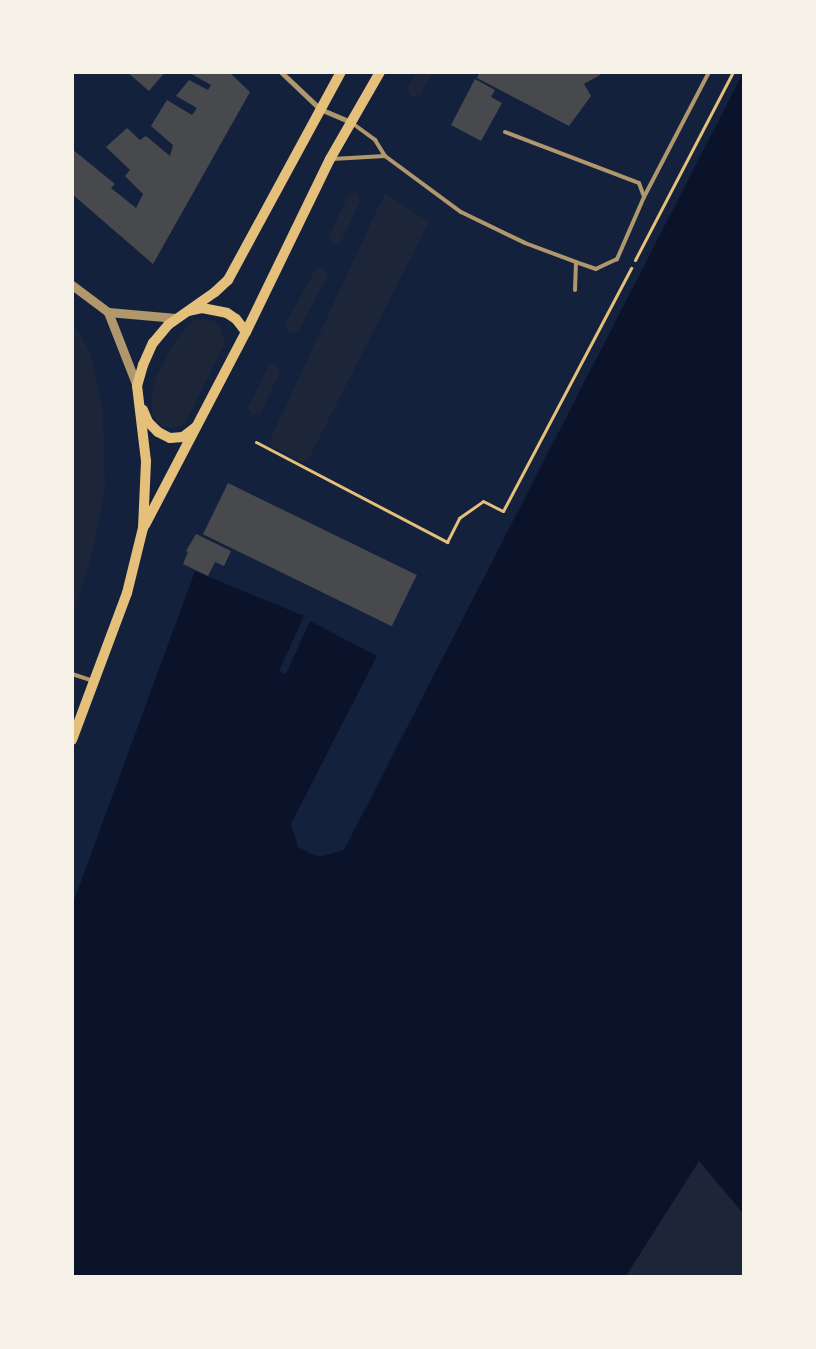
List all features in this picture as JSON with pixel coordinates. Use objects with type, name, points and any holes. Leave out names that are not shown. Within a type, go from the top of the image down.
[{"type":"main road","points":[[72,740],[127,593],[144,528],[146,461],[137,386],[143,364],[153,343],[176,318],[215,292],[228,280],[341,72]]},
{"type":"main road","points":[[144,528],[200,424],[330,159],[380,72]]},
{"type":"main road","points":[[186,312],[202,308],[227,313],[236,318],[246,332]]},
{"type":"main road","points":[[138,397],[148,422],[158,432],[170,438],[183,437],[200,424]]},
{"type":"street","points":[[281,72],[320,109],[351,122]]},
{"type":"street","points":[[72,285],[108,312],[137,386]]},
{"type":"street","points":[[108,312],[176,318]]},
{"type":"lane","points":[[351,122],[375,140],[385,156],[461,212],[525,243],[596,268],[618,259],[644,197],[708,72]]},
{"type":"lane","points":[[505,132],[639,183],[644,197]]},
{"type":"lane","points":[[330,159],[385,156]]},
{"type":"lane","points":[[575,290],[576,262]]},
{"type":"lane","points":[[72,674],[94,681]]},
{"type":"path","points":[[256,442],[447,542],[459,518],[483,501],[504,511],[733,72]]},
{"type":"shaded area","points":[[416,73],[432,73],[420,95],[411,97],[407,89]]},
{"type":"shaded area","points":[[743,73],[743,1213],[699,1161],[626,1276],[73,1276],[73,903],[195,571],[304,616],[279,671],[286,674],[310,621],[377,656],[291,824],[298,847],[319,857],[344,850]]},
{"type":"shaded area","points":[[385,193],[429,222],[308,460],[303,463],[268,444]]},
{"type":"shaded area","points":[[349,194],[357,194],[360,201],[340,244],[332,245],[328,238]]},
{"type":"shaded area","points":[[316,268],[325,268],[328,275],[298,332],[289,333],[285,325]]},
{"type":"shaded area","points":[[203,319],[215,321],[220,328],[225,343],[185,424],[175,428],[163,427],[156,421],[152,413],[152,395],[156,377],[175,341],[193,321]]},
{"type":"shaded area","points":[[73,321],[91,355],[103,412],[105,487],[93,551],[73,615]]},
{"type":"shaded area","points":[[271,364],[276,365],[280,372],[261,413],[252,415],[248,408],[268,366]]},
{"type":"shaded area","points":[[699,1161],[743,1213],[743,1276],[626,1276]]},
{"type":"building","points":[[127,72],[165,72],[149,91]]},
{"type":"building","points":[[188,72],[229,72],[250,92],[153,264],[72,194],[72,149],[115,184],[111,188],[136,208],[143,194],[125,176],[130,170],[106,147],[127,128],[140,140],[146,136],[170,156],[173,145],[151,126],[167,100],[192,115],[197,108],[176,96],[189,80],[208,90],[211,85]]},
{"type":"building","points":[[480,72],[605,72],[584,84],[591,96],[569,126],[477,78]]},
{"type":"building","points":[[475,79],[495,90],[491,97],[502,103],[481,141],[451,125]]},
{"type":"building","points":[[228,483],[417,575],[392,626],[203,534]]},
{"type":"building","points":[[196,534],[231,551],[224,566],[215,562],[208,576],[183,564],[188,552],[186,551]]}]
